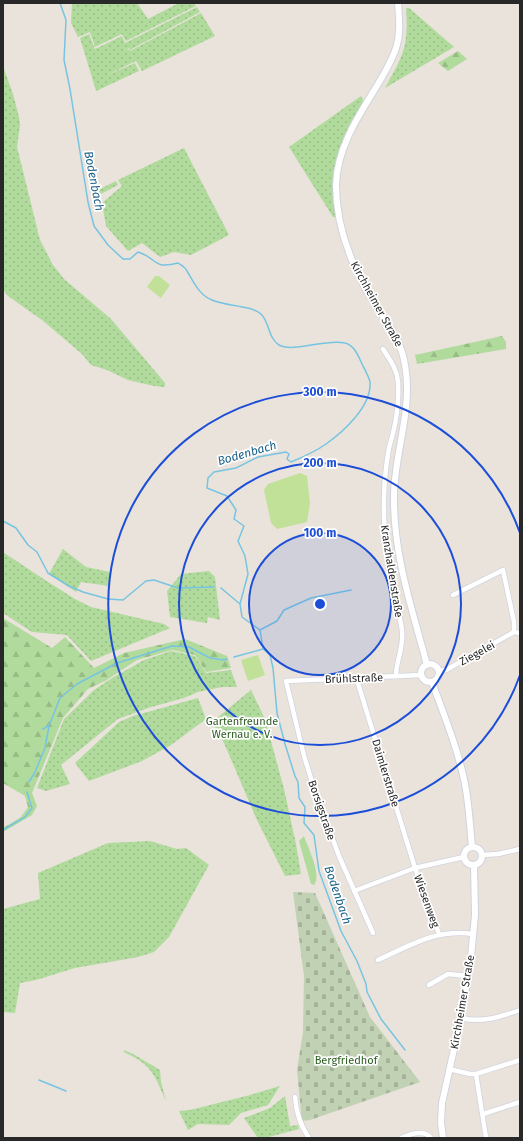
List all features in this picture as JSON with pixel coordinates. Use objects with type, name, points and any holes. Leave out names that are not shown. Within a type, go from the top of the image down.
[{"type":"main road","name":"Kirchheimer Straße","points":[[398,3],[399,28],[396,48],[391,61],[345,143],[337,173],[337,199],[339,220],[351,256],[368,292],[395,335],[402,351],[406,366],[407,393],[394,492],[395,533],[403,576],[427,665]]},
{"type":"main road","points":[[427,665],[434,665],[439,671],[438,678],[432,682],[426,681],[422,675],[424,668],[427,665]]},
{"type":"main road","points":[[432,682],[458,757],[465,783],[470,814],[472,848]]},
{"type":"main road","points":[[472,848],[480,850],[482,855],[479,863],[474,865],[467,862],[464,858],[466,851],[472,848]]},
{"type":"main road","name":"Kirchheimer Straße","points":[[443,1138],[441,1112],[461,1018],[473,934],[475,915],[474,865]]},
{"type":"street","name":"Kranzhaldenstraße","points":[[383,349],[396,368],[398,381],[398,401],[393,434],[388,453],[384,500],[387,553],[402,632],[402,645],[396,676]]},
{"type":"street","points":[[453,595],[503,570],[513,617],[518,632]]},
{"type":"street","name":"Ziegelei","points":[[439,671],[446,670],[518,632]]},
{"type":"street","name":"Brühlstraße","points":[[286,681],[422,675]]},
{"type":"street","name":"Daimlerstraße","points":[[356,677],[415,868]]},
{"type":"street","name":"Borsigstraße","points":[[286,681],[304,756],[328,830],[373,933]]},
{"type":"street","points":[[482,855],[498,854],[520,849]]},
{"type":"street","points":[[354,891],[415,868],[464,858]]},
{"type":"street","name":"Wiesenweg","points":[[415,868],[439,934]]},
{"type":"street","points":[[378,960],[439,934],[461,932],[473,934]]},
{"type":"street","points":[[429,985],[448,974],[468,976]]},
{"type":"street","points":[[461,1018],[483,1021],[520,1010]]},
{"type":"street","points":[[450,1069],[476,1074],[520,1060]]},
{"type":"street","points":[[476,1074],[486,1138]]},
{"type":"street","points":[[295,1097],[296,1110],[300,1122],[309,1138]]},
{"type":"street","points":[[483,1114],[520,1102]]},
{"type":"street","points":[[401,1138],[419,1133],[429,1135],[431,1138]]},
{"type":"green space","points":[[72,3],[137,3],[148,19],[179,3],[194,3],[196,6],[126,41],[122,34],[95,47],[90,32],[78,37],[71,23]]},
{"type":"green space","points":[[197,7],[200,12],[130,50],[129,48],[121,52],[128,49],[130,51],[201,13],[215,36],[142,71],[136,61],[105,76],[135,63],[139,71],[96,91],[80,38],[89,34],[95,49],[122,36],[125,43]]},
{"type":"green space","points":[[406,8],[409,8],[454,47],[385,88],[403,50],[407,32]]},
{"type":"green space","points":[[458,51],[467,59],[448,71],[438,63]]},
{"type":"green space","points":[[3,66],[19,117],[20,125],[17,147],[40,240],[53,265],[64,279],[111,319],[165,383],[165,387],[128,380],[107,370],[91,365],[82,354],[42,320],[8,296],[3,290]]},
{"type":"green space","points":[[361,96],[364,102],[338,157],[334,170],[336,217],[333,217],[289,147]]},
{"type":"green space","points":[[184,148],[229,235],[191,255],[174,252],[160,257],[142,243],[128,251],[106,226],[102,203],[122,186],[118,180]]},
{"type":"green space","points":[[116,181],[118,185],[97,196],[96,191]]},
{"type":"green space","points":[[155,276],[159,276],[170,285],[161,298],[147,287]]},
{"type":"green space","points":[[502,336],[506,342],[506,349],[417,364],[415,355]]},
{"type":"green space","points":[[300,473],[307,476],[310,503],[307,522],[277,529],[271,523],[264,490],[268,484]]},
{"type":"green space","points":[[63,549],[86,567],[110,572],[109,586],[81,582],[76,592],[49,574]]},
{"type":"green space","points":[[3,552],[75,599],[91,607],[164,624],[170,628],[91,661],[67,635],[32,632],[3,613]]},
{"type":"green space","points":[[209,571],[215,577],[220,620],[208,617],[207,623],[170,617],[167,591],[181,574]]},
{"type":"green space","points":[[3,618],[52,648],[65,637],[94,668],[124,653],[185,639],[227,656],[231,668],[206,672],[195,655],[172,650],[137,660],[105,681],[88,689],[63,718],[32,793],[37,806],[32,815],[3,832],[3,828],[21,817],[28,807],[25,796],[3,783]]},
{"type":"green space","points":[[171,651],[195,656],[206,673],[231,670],[237,687],[222,687],[198,692],[184,698],[148,708],[118,719],[61,765],[70,784],[46,791],[37,788],[64,719],[94,690],[112,678],[144,660]]},
{"type":"green space","points":[[258,655],[265,675],[248,681],[241,660]]},
{"type":"green space","name":"Gartenfreunde Wernau e. V.","points":[[251,690],[265,719],[284,789],[301,874],[285,876],[257,820],[224,743],[212,722]]},
{"type":"green space","points":[[198,698],[206,719],[171,745],[142,761],[89,781],[75,763],[119,722],[133,716]]},
{"type":"green space","points":[[304,836],[315,868],[316,881],[314,885],[311,884],[299,841]]},
{"type":"green space","points":[[150,841],[177,849],[186,848],[209,865],[169,937],[154,952],[138,957],[75,968],[36,980],[20,983],[15,1013],[3,1012],[3,909],[40,899],[38,873],[108,843]]},
{"type":"green space","name":"Bergfriedhof","points":[[293,892],[315,893],[370,1017],[420,1082],[310,1120],[302,1121],[297,1070],[303,1032],[304,976]]},
{"type":"green space","points":[[124,1050],[160,1070],[161,1082],[166,1101],[151,1071],[141,1061],[124,1052]]},
{"type":"green space","points":[[280,1086],[268,1105],[241,1113],[229,1125],[198,1124],[188,1130],[179,1111],[190,1110]]},
{"type":"green space","points":[[285,1096],[290,1126],[298,1125],[299,1129],[265,1138],[258,1138],[244,1118],[270,1108]]},
{"type":"waterway","name":"Bodenbach","points":[[60,3],[66,20],[64,60],[88,202],[94,226],[108,245],[123,259],[130,259],[138,252],[144,254],[159,264],[170,265],[178,263],[185,268],[197,287],[207,298],[217,302],[251,309],[261,314],[275,342],[279,345],[285,347],[301,347],[329,342],[348,344],[356,352],[370,382],[366,400],[355,418],[340,433],[322,447],[291,462],[287,459],[289,454],[286,452],[258,457],[236,468],[214,472],[208,478],[207,488],[227,496],[236,510],[234,519],[244,526],[238,541],[245,556],[248,574],[240,604],[242,617],[260,630],[263,649],[270,655],[273,668],[277,713],[285,744],[298,782],[299,798],[305,807],[304,823],[314,835],[319,871],[341,931],[357,961],[366,984],[367,992],[381,1019],[405,1050]]},
{"type":"waterway","points":[[3,521],[16,528],[28,545],[37,552],[48,573],[69,586],[83,592],[108,599],[123,600],[146,581],[154,580],[178,588],[214,587]]},
{"type":"waterway","points":[[221,588],[240,604]]},
{"type":"waterway","points":[[260,630],[277,621],[284,610],[311,598],[351,590]]},
{"type":"waterway","points":[[29,782],[45,748],[49,726],[60,698],[77,684],[117,663],[172,646],[189,647],[210,658],[227,659]]},
{"type":"waterway","points":[[234,657],[263,649]]},
{"type":"waterway","points":[[43,729],[48,726]]},
{"type":"waterway","points":[[3,830],[25,817],[32,808],[27,792]]},
{"type":"waterway","points":[[39,1080],[66,1091]]}]
